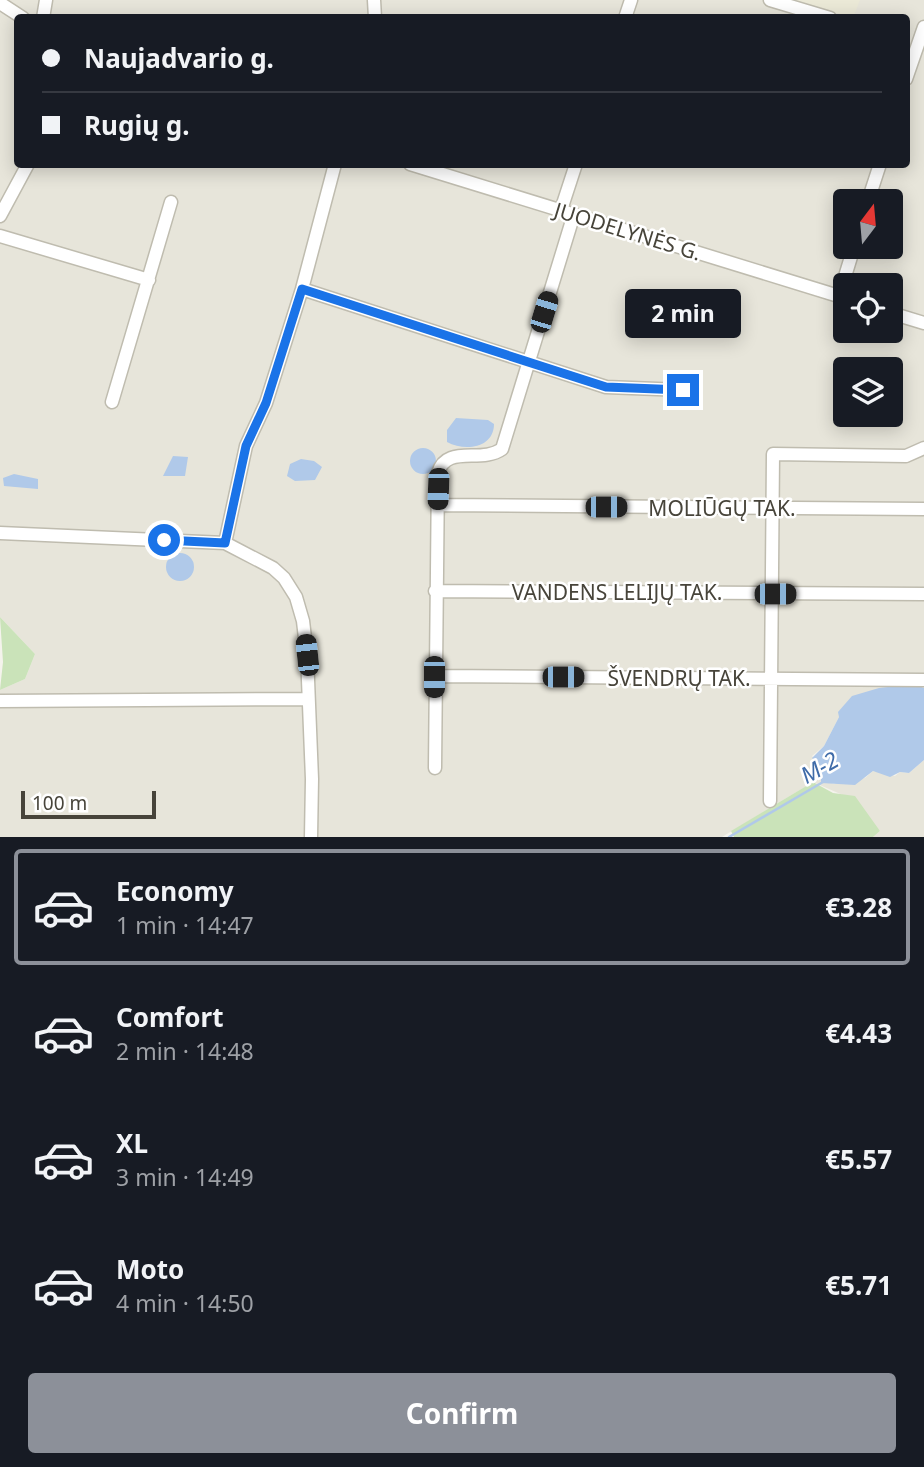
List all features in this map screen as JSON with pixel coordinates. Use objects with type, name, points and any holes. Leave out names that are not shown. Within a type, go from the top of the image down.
[{"type":"street","points":[[769,0],[816,14]]},
{"type":"street","points":[[0,3],[17,14]]},
{"type":"street","points":[[910,64],[916,42],[924,27]]},
{"type":"street","points":[[0,216],[25,168]]},
{"type":"street","points":[[225,543],[246,446],[266,403],[302,289],[334,168]]},
{"type":"street","name":"JUODELYNĖS G.","points":[[423,168],[833,295]]},
{"type":"street","points":[[561,210],[575,168]]},
{"type":"street","points":[[873,189],[879,168]]},
{"type":"street","points":[[112,402],[171,202]]},
{"type":"street","points":[[435,768],[435,591],[441,462],[448,456],[493,456],[502,449],[575,214]]},
{"type":"street","points":[[0,236],[149,280]]},
{"type":"street","points":[[302,289],[606,387],[683,390]]},
{"type":"street","points":[[903,317],[924,323]]},
{"type":"street","points":[[770,801],[773,454],[906,456],[924,448]]},
{"type":"street","name":"MOLIŪGŲ TAK.","points":[[437,505],[924,509]]},
{"type":"street","points":[[0,533],[225,543],[272,568],[296,597],[303,621],[312,779],[311,837]]},
{"type":"street","name":"VANDENS LELIJŲ TAK.","points":[[435,591],[924,594]]},
{"type":"street","name":"ŠVENDRŲ TAK.","points":[[434,677],[924,680]]},
{"type":"street","points":[[0,701],[308,699]]},
{"type":"shaded area","points":[[0,0],[924,0],[924,688],[914,684],[839,717],[824,746],[812,756],[821,767],[821,780],[834,784],[865,778],[873,771],[895,776],[900,772],[909,773],[924,760],[924,837],[873,837],[880,831],[845,796],[813,782],[722,837],[0,837],[0,690],[25,679],[35,654],[0,617]]},
{"type":"shaded area","points":[[794,0],[860,0],[855,14],[840,14]]},
{"type":"green space","points":[[0,617],[35,654],[25,679],[0,690],[3,662]]},
{"type":"green space","points":[[813,782],[833,793],[855,796],[880,831],[873,837],[734,837],[731,831]]},
{"type":"water","points":[[456,418],[488,420],[494,424],[493,432],[484,443],[477,446],[454,445],[447,442],[447,430]]},
{"type":"water","points":[[423,448],[432,452],[436,461],[432,470],[423,474],[414,470],[410,461],[414,452]]},
{"type":"water","points":[[173,456],[188,457],[185,476],[163,476]]},
{"type":"water","points":[[301,459],[314,461],[322,467],[315,480],[295,481],[287,476],[290,464]]},
{"type":"water","points":[[14,474],[38,479],[38,489],[4,486],[3,478]]},
{"type":"water","points":[[180,553],[190,557],[194,567],[190,577],[180,581],[170,577],[166,567],[170,557]]},
{"type":"water","points":[[914,684],[924,688],[924,760],[909,773],[900,772],[890,777],[873,771],[855,785],[821,783],[821,767],[812,758],[824,746],[839,717],[838,712],[852,696],[879,688]]},
{"type":"waterway","name":"M-2","points":[[729,837],[823,782]]},
{"type":"route","points":[[164,540],[225,543],[246,446],[266,403],[302,289],[606,387],[683,390]]}]
